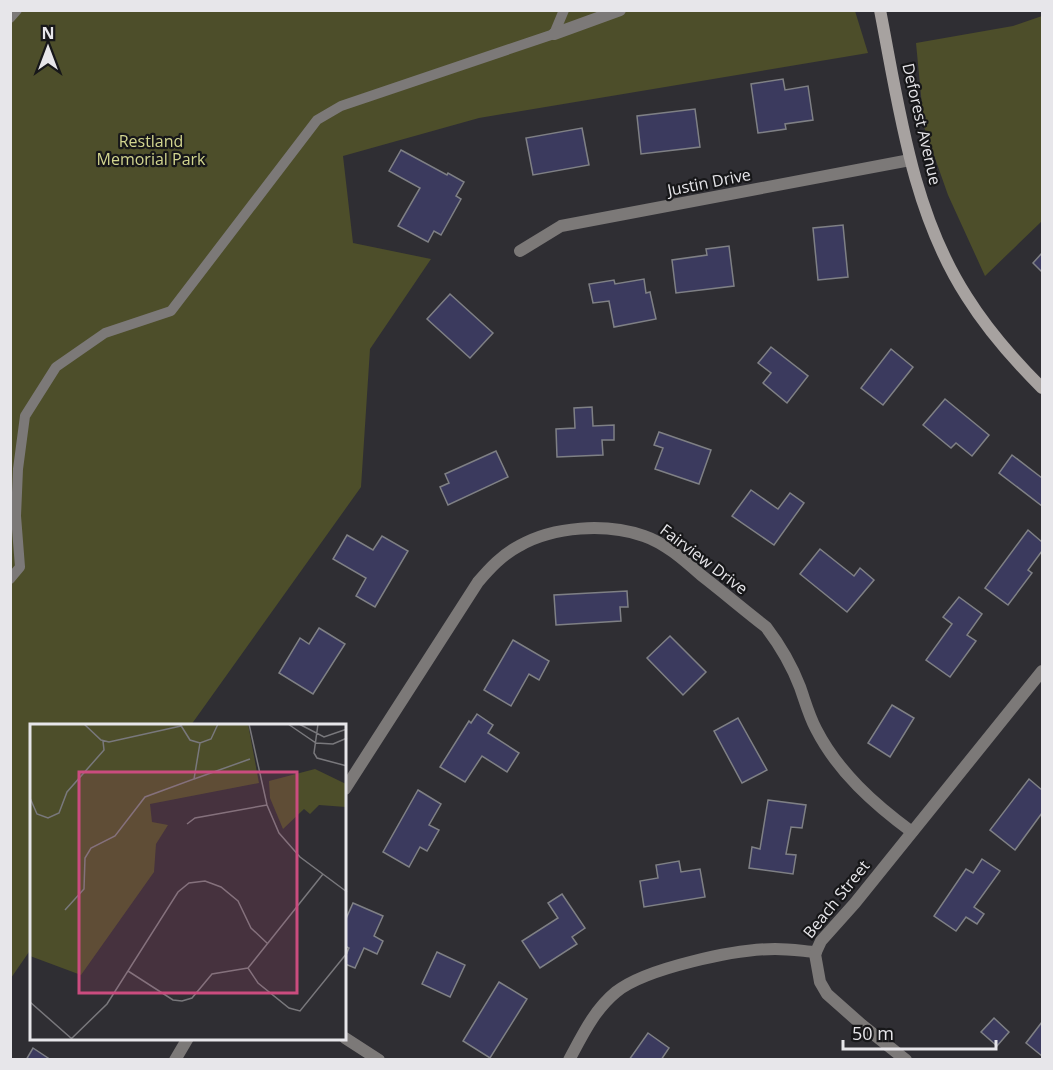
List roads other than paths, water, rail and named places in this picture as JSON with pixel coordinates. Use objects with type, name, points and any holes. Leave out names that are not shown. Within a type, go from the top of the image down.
[{"type":"street","points":[[554,34],[620,10]]},
{"type":"street","name":"Deforest Avenue","points":[[880,10],[910,160],[934,230],[966,297],[1000,341],[1042,388]]},
{"type":"street","name":"Justin Drive","points":[[520,251],[561,226],[910,160]]},
{"type":"street","name":"Fairview Drive","points":[[346,787],[478,582],[495,563],[518,546],[548,535],[572,530],[606,529],[645,536],[658,543],[683,560],[765,627],[774,638],[798,683],[815,728],[832,757],[881,809],[912,832]]},
{"type":"street","name":"Beach Street","points":[[568,1059],[594,1015],[617,991],[644,977],[679,964],[728,955],[773,949],[816,952],[821,941],[855,903],[1042,671]]},
{"type":"street","points":[[816,952],[820,982],[827,994],[906,1059]]},
{"type":"street","points":[[346,1039],[379,1059]]},
{"type":"street","points":[[175,1059],[188,1040]]},
{"type":"lane","points":[[10,18],[17,10]]},
{"type":"lane","points":[[10,579],[20,567],[16,516],[18,469],[25,416],[56,367],[105,333],[171,311],[317,120],[341,106],[554,34],[564,10]]},
{"type":"park label","name":"Restland Memorial Park","points":[[151,150]]}]
